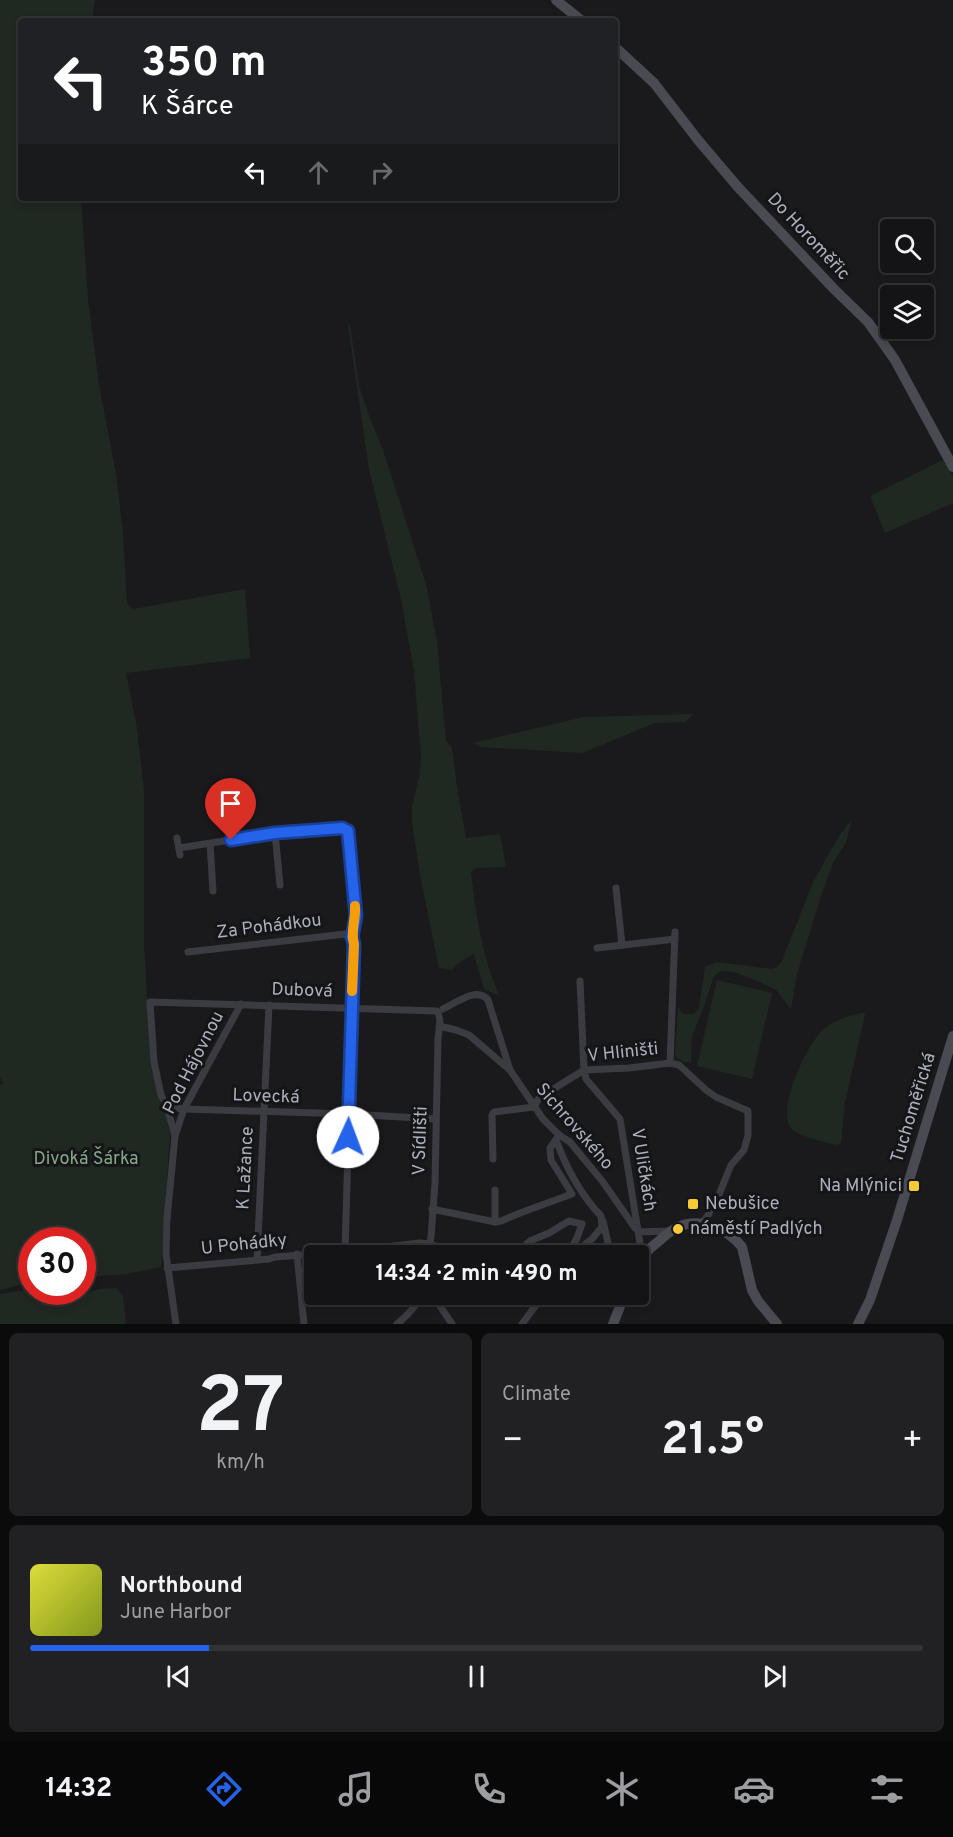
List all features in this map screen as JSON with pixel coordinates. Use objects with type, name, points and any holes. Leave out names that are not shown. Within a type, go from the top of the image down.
[{"type":"street","points":[[556,0],[578,18]]},
{"type":"street","name":"Do Horoměřic","points":[[618,50],[654,83],[737,186],[868,322],[895,360],[953,467]]},
{"type":"street","points":[[177,838],[179,852],[210,844],[275,833],[342,828],[348,831],[356,916],[352,937],[354,944],[345,1245]]},
{"type":"street","points":[[275,833],[280,885]]},
{"type":"street","points":[[210,844],[213,891]]},
{"type":"street","points":[[616,888],[622,945]]},
{"type":"street","name":"Za Pohádkou","points":[[188,952],[345,934],[352,937]]},
{"type":"street","points":[[597,948],[675,935],[670,1063]]},
{"type":"street","points":[[580,981],[584,1070]]},
{"type":"street","name":"Sichrovského","points":[[443,1009],[472,995],[485,996],[510,1070],[557,1137],[570,1142],[638,1232]]},
{"type":"street","name":"Dubová","points":[[150,1002],[435,1010],[439,1014],[439,1026]]},
{"type":"street","name":"Pod Hájovnou","points":[[150,1002],[154,1062],[161,1095],[167,1107],[175,1136]]},
{"type":"street","name":"Pod Hájovnou","points":[[176,1324],[167,1268],[167,1219],[175,1136],[184,1110],[241,1004]]},
{"type":"street","name":"K Lažance","points":[[257,1260],[269,1005]]},
{"type":"street","name":"Sichrovského","points":[[439,1026],[469,1035],[510,1070]]},
{"type":"street","name":"V Sídlišti","points":[[430,1244],[435,1183],[439,1026]]},
{"type":"street","name":"Tuchoměřická","points":[[858,1324],[870,1300],[897,1220],[953,1036]]},
{"type":"street","name":"V Hliništi","points":[[534,1107],[539,1098],[584,1070],[670,1063],[679,1065],[716,1097],[748,1111],[748,1135],[744,1150],[731,1165],[718,1197],[712,1203],[709,1214],[702,1223]]},
{"type":"street","name":"V Uličkách","points":[[584,1070],[586,1078],[620,1119],[638,1232]]},
{"type":"street","name":"Lovecká","points":[[167,1107],[184,1110],[349,1114],[436,1119]]},
{"type":"street","points":[[494,1159],[492,1113],[534,1107]]},
{"type":"street","points":[[432,1209],[495,1222],[572,1194],[551,1160],[550,1148],[557,1137]]},
{"type":"street","points":[[557,1137],[562,1157],[589,1203],[602,1216],[609,1245]]},
{"type":"street","points":[[495,1190],[495,1222]]},
{"type":"street","points":[[584,1245],[602,1227],[602,1216]]},
{"type":"street","points":[[526,1245],[569,1221],[582,1224],[574,1245]]},
{"type":"street","points":[[649,1251],[672,1231],[688,1223],[702,1223],[724,1232],[742,1247],[752,1290],[777,1324]]},
{"type":"street","points":[[639,1245],[638,1232],[672,1231]]},
{"type":"street","name":"U Pohádky","points":[[403,1245],[430,1244]]},
{"type":"street","points":[[297,1254],[304,1324]]},
{"type":"street","name":"U Pohádky","points":[[167,1268],[304,1254]]},
{"type":"street","points":[[396,1324],[415,1305]]},
{"type":"street","points":[[439,1305],[452,1324]]},
{"type":"street","points":[[522,1324],[536,1305]]},
{"type":"street","points":[[613,1324],[620,1305]]},
{"type":"green space","name":"Divoká Šárka","points":[[0,0],[95,0],[92,18],[18,18],[18,201],[81,201],[88,299],[99,385],[116,474],[123,533],[127,603],[133,609],[245,589],[250,658],[126,673],[137,728],[144,790],[144,944],[149,1030],[170,1135],[161,1267],[126,1274],[96,1276],[96,1227],[18,1227],[18,1285],[0,1290],[0,1085],[4,1083],[0,1078]]},
{"type":"green space","points":[[348,325],[350,325],[359,386],[383,450],[426,584],[437,641],[446,741],[452,747],[466,838],[500,834],[506,867],[476,868],[471,872],[484,952],[500,996],[484,989],[474,954],[457,964],[452,970],[439,968],[412,822],[412,806],[419,778],[421,757],[414,671],[401,599],[369,469]]},
{"type":"green space","points":[[943,460],[953,476],[953,503],[885,533],[870,496]]},
{"type":"green space","points":[[693,714],[685,722],[655,723],[582,753],[481,747],[473,743],[584,717]]},
{"type":"green space","points":[[852,819],[846,842],[833,863],[822,893],[797,974],[791,1009],[776,990],[734,972],[721,971],[714,976],[692,1036],[691,1062],[683,1062],[675,1056],[678,1007],[683,1014],[694,1014],[699,1008],[705,967],[716,962],[772,969],[777,967],[782,961],[813,882],[839,836]]},
{"type":"green space","points":[[717,980],[772,993],[752,1079],[697,1066]]},
{"type":"green space","points":[[864,1013],[845,1102],[841,1143],[836,1145],[798,1133],[790,1127],[787,1118],[788,1106],[790,1093],[807,1052],[827,1026],[846,1017]]},
{"type":"green space","points":[[116,1288],[123,1296],[126,1324],[0,1324],[0,1294],[18,1291],[18,1305],[96,1305],[96,1290]]},
{"type":"slow traffic","points":[[352,991],[354,944],[352,937],[356,916],[355,906]]},
{"type":"place","name":"Na Mlýnici","points":[[914,1186]]},
{"type":"place","name":"Nebušice","points":[[693,1204]]},
{"type":"place","name":"náměstí Padlých","points":[[678,1229]]},
{"type":"route","points":[[231,840],[275,833],[342,828],[348,831],[356,916],[352,937],[354,944],[348,1137]]}]
